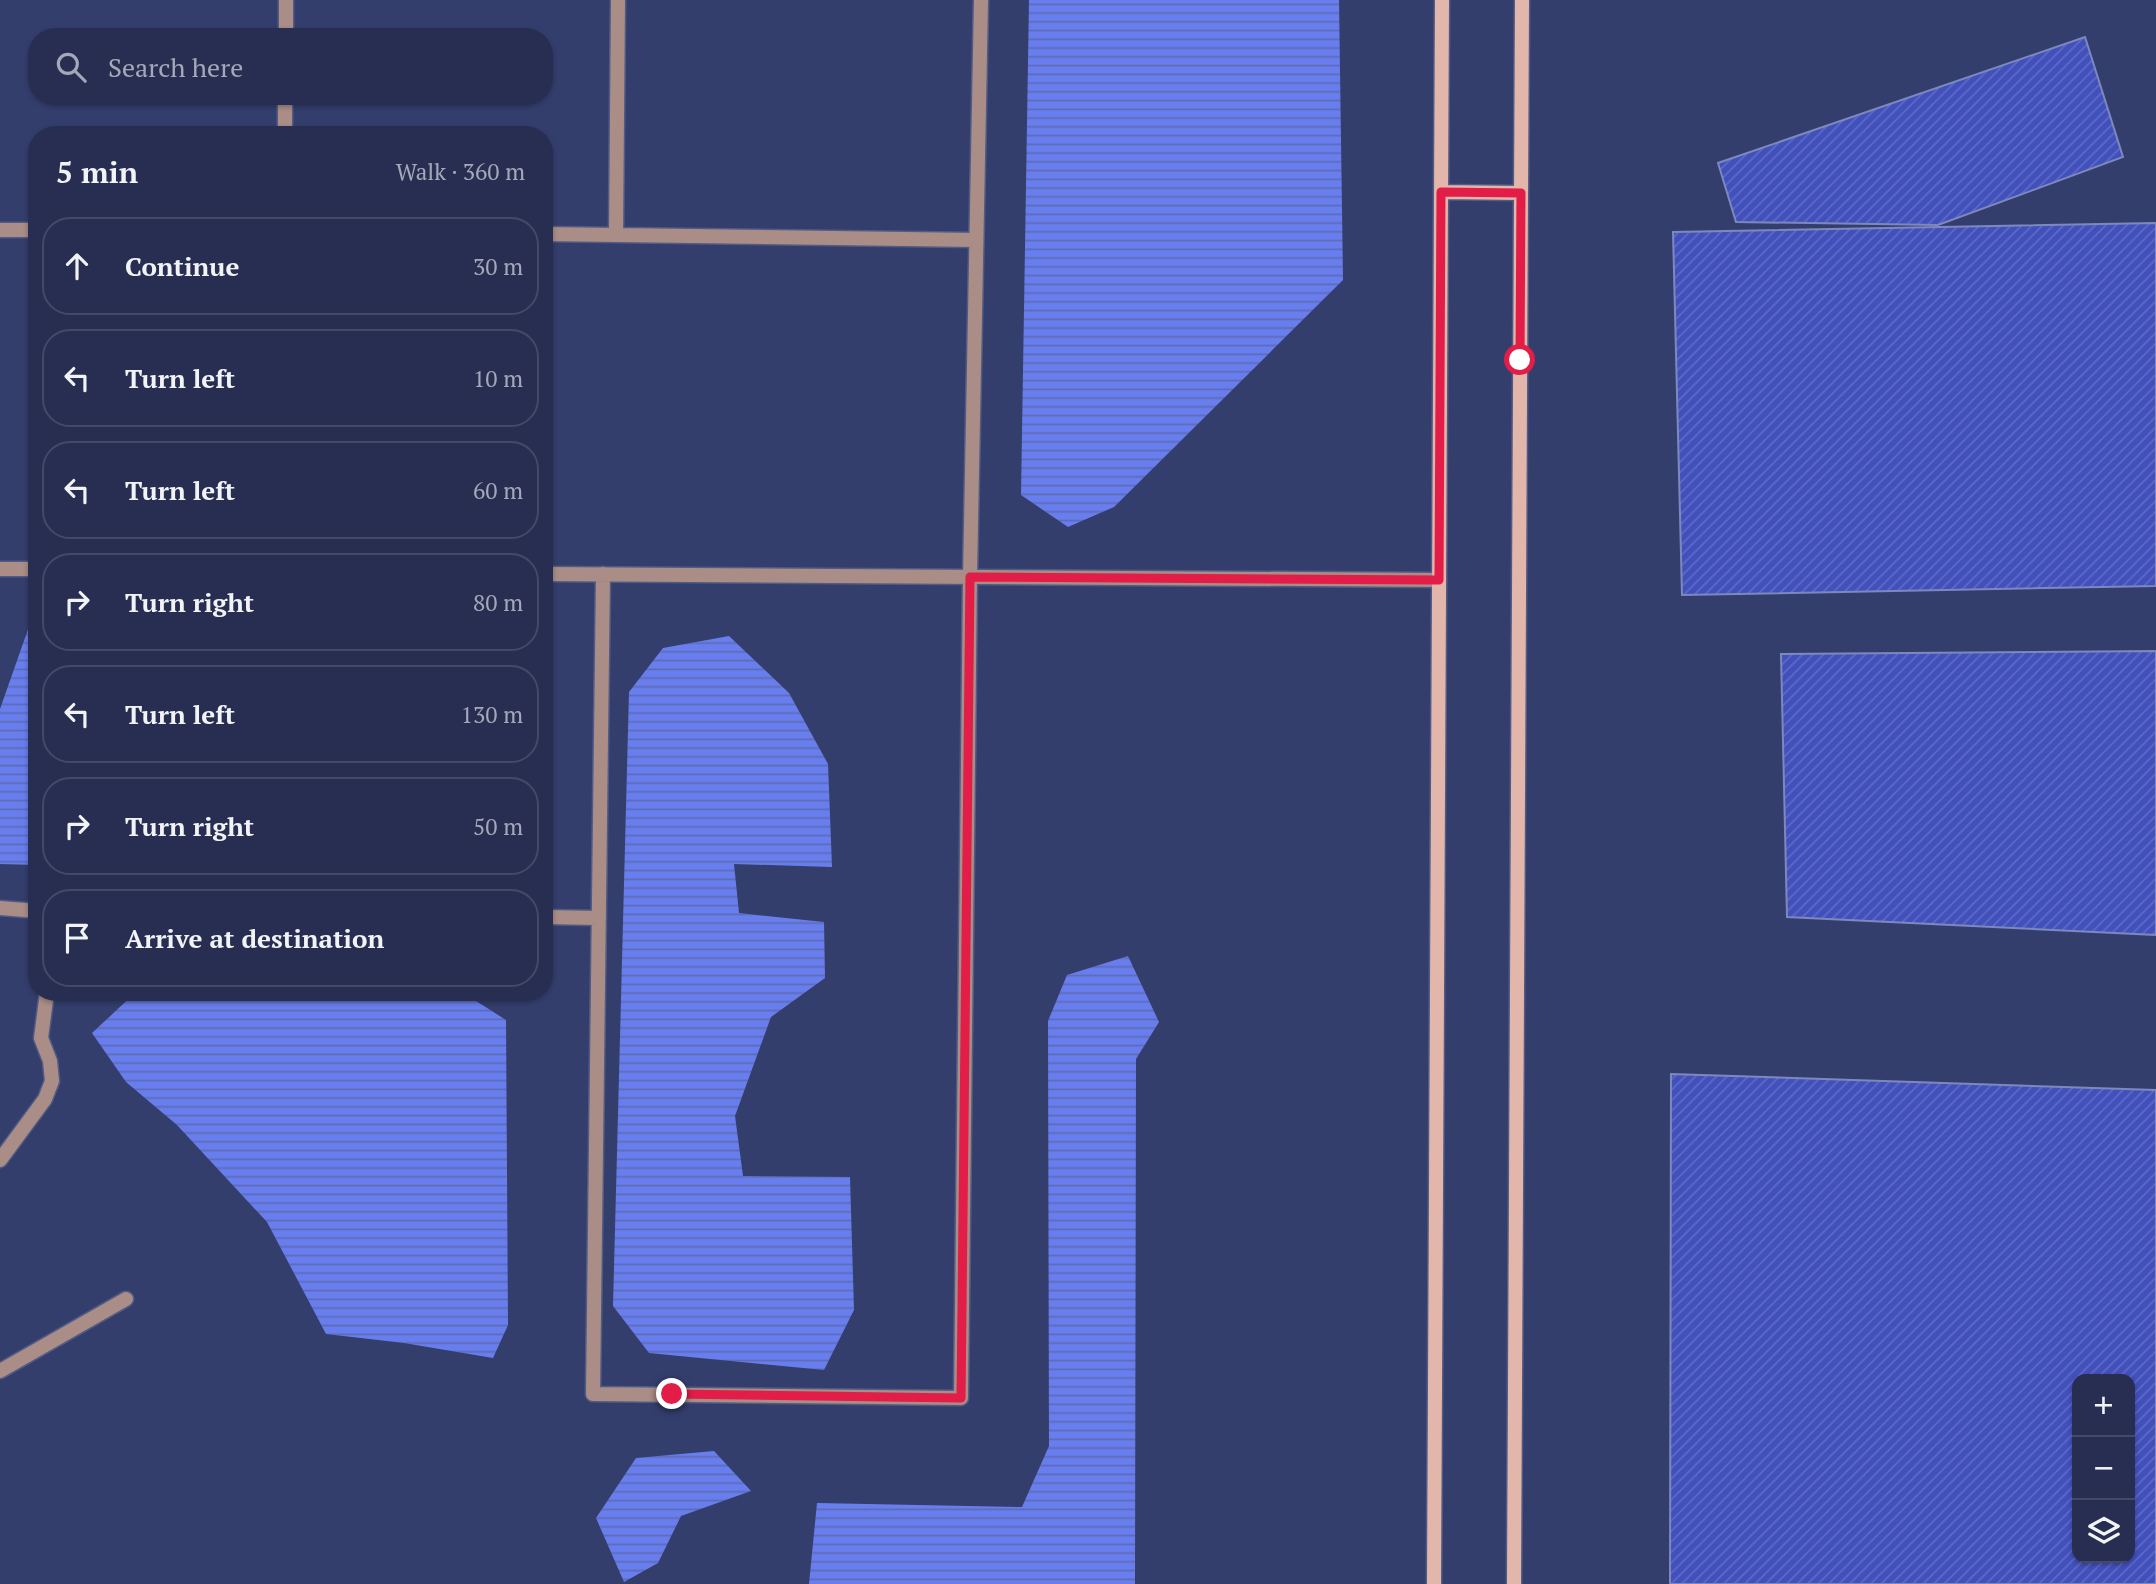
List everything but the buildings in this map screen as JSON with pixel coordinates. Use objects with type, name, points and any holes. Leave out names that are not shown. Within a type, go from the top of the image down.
[{"type":"main road","points":[[1434,1584],[1442,0]]},
{"type":"main road","points":[[1514,1584],[1522,0]]},
{"type":"main road","points":[[1441,192],[1521,193]]},
{"type":"street","points":[[286,0],[286,28]]},
{"type":"street","points":[[616,234],[618,0]]},
{"type":"street","points":[[603,574],[593,1394],[961,1398],[970,577],[981,0]]},
{"type":"street","points":[[285,105],[285,126]]},
{"type":"street","points":[[0,230],[28,230]]},
{"type":"street","points":[[553,234],[976,240]]},
{"type":"street","points":[[0,569],[28,569]]},
{"type":"street","points":[[553,573],[1439,580]]},
{"type":"street","points":[[0,908],[28,910]]},
{"type":"street","points":[[553,917],[599,918]]},
{"type":"street","points":[[0,1160],[45,1099],[52,1081],[50,1061],[41,1038],[46,1001]]},
{"type":"street","points":[[0,1371],[126,1299]]},
{"type":"water","points":[[1029,0],[1339,0],[1343,280],[1114,507],[1068,527],[1021,495]]},
{"type":"water","points":[[28,629],[28,865],[0,864],[0,709]]},
{"type":"water","points":[[729,636],[789,693],[828,764],[832,867],[734,864],[739,913],[824,922],[825,978],[771,1017],[735,1116],[743,1176],[850,1177],[854,1310],[824,1370],[649,1353],[613,1306],[629,692],[663,648]]},
{"type":"water","points":[[1128,956],[1159,1022],[1136,1059],[1135,1584],[809,1584],[817,1503],[1022,1507],[1049,1446],[1048,1021],[1067,975]]},
{"type":"water","points":[[126,1001],[476,1001],[506,1020],[508,1325],[493,1358],[404,1343],[326,1334],[267,1222],[177,1125],[126,1082],[92,1033]]},
{"type":"water","points":[[714,1451],[751,1491],[681,1516],[658,1563],[624,1582],[596,1518],[636,1458]]},
{"type":"route","points":[[672,1394],[961,1398],[970,577],[1439,580],[1441,192],[1521,193],[1520,360]]}]
